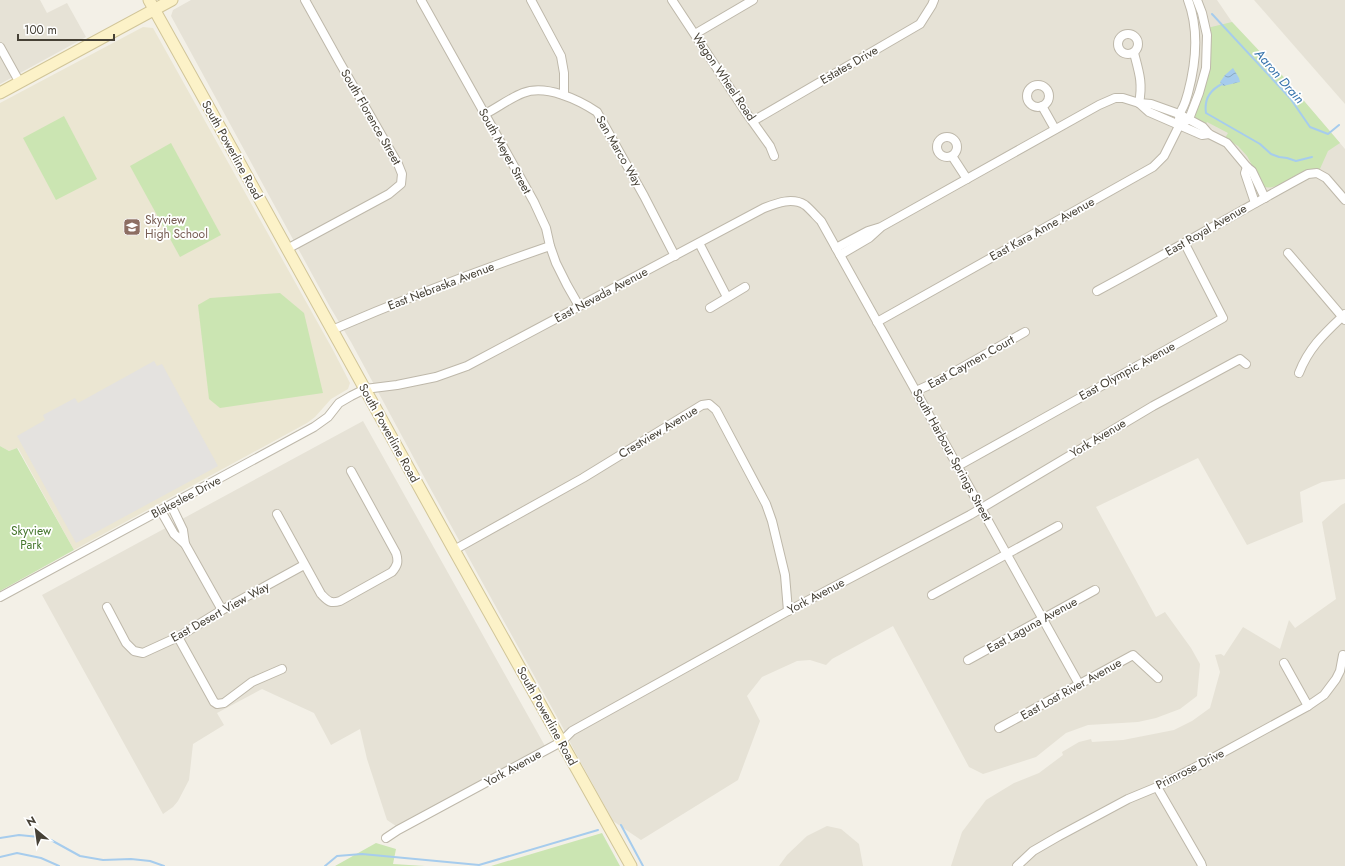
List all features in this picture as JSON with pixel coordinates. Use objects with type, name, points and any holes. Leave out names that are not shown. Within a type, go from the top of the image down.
[{"type":"street","name":"South Powerline Road","points":[[149,0],[631,866]]},
{"type":"street","points":[[0,93],[172,0]]},
{"type":"street","name":"South Florence Street","points":[[287,249],[389,194],[401,184],[402,174],[398,164],[305,0]]},
{"type":"street","name":"South Meyer Street","points":[[421,0],[485,114],[546,228],[550,246],[567,285],[579,306]]},
{"type":"street","points":[[531,0],[561,56],[564,73],[564,96]]},
{"type":"street","name":"Wagon Wheel Road","points":[[672,0],[770,146],[774,156]]},
{"type":"street","points":[[695,34],[753,0]]},
{"type":"street","name":"Estates Drive","points":[[753,121],[920,24],[934,0]]},
{"type":"street","points":[[1179,126],[1179,114],[1184,105],[1194,68],[1196,45],[1191,7],[1188,0]]},
{"type":"street","points":[[1189,119],[1199,93],[1206,68],[1207,36],[1202,13],[1197,0]]},
{"type":"street","points":[[0,47],[20,83]]},
{"type":"street","points":[[1134,53],[1141,78],[1142,90],[1139,103]]},
{"type":"street","name":"San Marco Way","points":[[485,114],[524,93],[541,90],[564,96],[585,104],[597,112],[644,196],[675,256]]},
{"type":"street","points":[[838,251],[869,238],[881,227],[1098,105],[1115,98],[1123,98],[1139,103],[1151,104],[1179,114],[1203,127],[1209,134],[1227,143],[1252,171],[1265,198]]},
{"type":"street","points":[[1139,103],[1148,112],[1179,126],[1202,136],[1209,134]]},
{"type":"street","points":[[1042,106],[1056,129]]},
{"type":"street","name":"East Kara Anne Avenue","points":[[877,322],[1153,167],[1164,156],[1179,126],[1189,119]]},
{"type":"street","points":[[952,156],[967,179]]},
{"type":"street","points":[[1247,167],[1245,173],[1255,203]]},
{"type":"street","name":"East Royal Avenue","points":[[1097,291],[1185,244],[1308,174],[1317,172],[1326,178],[1345,200]]},
{"type":"street","name":"East Nevada Avenue","points":[[365,389],[397,385],[436,377],[467,366],[764,208],[781,201],[794,202],[804,205],[821,221],[824,226]]},
{"type":"street","name":"South Harbour Springs Street","points":[[824,226],[1079,684]]},
{"type":"street","points":[[699,243],[727,297]]},
{"type":"street","name":"East Olympic Avenue","points":[[958,466],[1223,318],[1185,244]]},
{"type":"street","name":"East Nebraska Avenue","points":[[332,330],[487,268],[550,246]]},
{"type":"street","points":[[1288,253],[1344,317],[1322,335],[1312,346],[1299,373]]},
{"type":"street","points":[[710,308],[745,287]]},
{"type":"street","name":"East Caymen Court","points":[[916,391],[938,381],[1025,332]]},
{"type":"street","name":"York Avenue","points":[[386,838],[398,830],[561,742],[572,731],[788,611],[981,508],[1153,406],[1240,359],[1246,364]]},
{"type":"street","name":"Blakeslee Drive","points":[[0,597],[314,427],[328,417],[339,403],[365,389]]},
{"type":"street","name":"Crestview Avenue","points":[[454,550],[583,478],[702,405],[709,404],[716,410],[766,504],[772,521],[785,575],[788,611]]},
{"type":"street","points":[[276,514],[321,594],[327,601],[334,603],[340,601],[392,572],[396,567],[398,560],[374,511],[351,471]]},
{"type":"street","points":[[171,505],[183,530],[185,544]]},
{"type":"street","points":[[161,511],[174,534],[185,544],[222,610]]},
{"type":"street","points":[[932,595],[1058,526]]},
{"type":"street","name":"East Desert View Way","points":[[107,607],[126,643],[134,651],[143,653],[178,637],[222,610],[304,565]]},
{"type":"street","name":"East Laguna Avenue","points":[[968,660],[1095,590]]},
{"type":"street","points":[[178,637],[214,702],[217,704],[224,703],[252,682],[282,669]]},
{"type":"street","name":"East Lost River Avenue","points":[[999,728],[1133,654],[1158,678]]},
{"type":"street","name":"Primrose Drive","points":[[1017,866],[1034,851],[1059,836],[1128,799],[1157,787],[1211,759],[1308,706],[1324,695],[1336,679],[1340,671],[1343,655]]},
{"type":"street","points":[[1284,664],[1308,706]]},
{"type":"street","points":[[1157,787],[1202,866]]},
{"type":"shaded area","points":[[0,0],[40,0],[47,13],[67,3],[86,37],[0,84]]},
{"type":"shaded area","points":[[191,0],[1217,0],[1232,22],[1281,74],[1345,149],[1345,479],[1322,482],[1300,492],[1303,522],[1247,545],[1198,458],[1096,507],[1156,617],[1165,612],[1191,648],[1200,664],[1197,696],[1180,709],[1156,718],[1138,722],[1088,725],[1066,733],[1036,757],[983,774],[969,767],[893,626],[832,659],[826,665],[810,660],[797,661],[762,677],[747,696],[760,721],[738,780],[641,840],[613,821],[171,16],[173,10]]},
{"type":"shaded area","points":[[1254,0],[1345,0],[1345,104]]},
{"type":"shaded area","name":"Skyview High School","points":[[143,27],[153,28],[350,383],[348,389],[331,399],[315,417],[307,423],[74,550],[18,448],[9,451],[0,446],[0,103]]},
{"type":"shaded area","points":[[154,361],[157,366],[162,364],[218,466],[76,543],[17,436],[45,420],[43,415],[75,398],[78,403]]},
{"type":"shaded area","points":[[363,421],[545,746],[396,826],[387,820],[367,759],[360,729],[331,745],[314,713],[262,689],[217,713],[224,725],[193,744],[189,780],[178,801],[173,807],[163,814],[42,595]]},
{"type":"shaded area","points":[[1345,503],[1345,866],[951,866],[962,832],[986,800],[1014,783],[1039,773],[1063,755],[1062,752],[1079,742],[1091,739],[1092,742],[1123,740],[1174,730],[1192,721],[1210,708],[1220,672],[1215,655],[1221,654],[1224,656],[1243,627],[1280,649],[1289,620],[1295,628],[1336,599],[1322,522]]},
{"type":"shaded area","points":[[827,826],[841,829],[859,844],[863,866],[779,866],[787,855],[807,836]]},
{"type":"green space","points":[[1232,22],[1281,74],[1340,143],[1328,151],[1319,171],[1311,170],[1303,172],[1278,185],[1264,187],[1247,156],[1238,146],[1225,138],[1228,133],[1207,122],[1204,127],[1194,121],[1193,112],[1201,94],[1207,28]]},
{"type":"green space","points":[[64,116],[97,179],[56,200],[23,138]]},
{"type":"green space","points":[[171,143],[221,235],[180,257],[130,166]]},
{"type":"green space","points":[[280,293],[304,313],[323,393],[220,408],[209,399],[198,305],[210,298]]},
{"type":"green space","name":"Skyview Park","points":[[0,446],[9,451],[17,448],[74,550],[0,591]]},
{"type":"green space","points":[[602,833],[620,866],[491,866]]},
{"type":"green space","points":[[376,843],[396,849],[393,864],[425,866],[335,866]]},
{"type":"water","points":[[1233,68],[1240,82],[1223,86],[1220,82]]},
{"type":"waterway","name":"Aaron Drain","points":[[1212,14],[1290,98],[1310,127],[1328,134],[1339,125]]},
{"type":"waterway","points":[[1222,84],[1211,92],[1206,104],[1206,113],[1260,144],[1271,154],[1296,161],[1312,157]]},
{"type":"waterway","points":[[621,825],[643,866]]},
{"type":"waterway","points":[[325,866],[337,856],[362,854],[479,865],[598,830]]},
{"type":"waterway","points":[[0,838],[19,835],[39,837],[51,840],[80,856],[103,860],[131,859],[150,861],[164,866]]},
{"type":"waterway","points":[[0,857],[17,853],[41,858],[59,866]]},
{"type":"place","name":"Skyview High School","points":[[132,227]]}]
